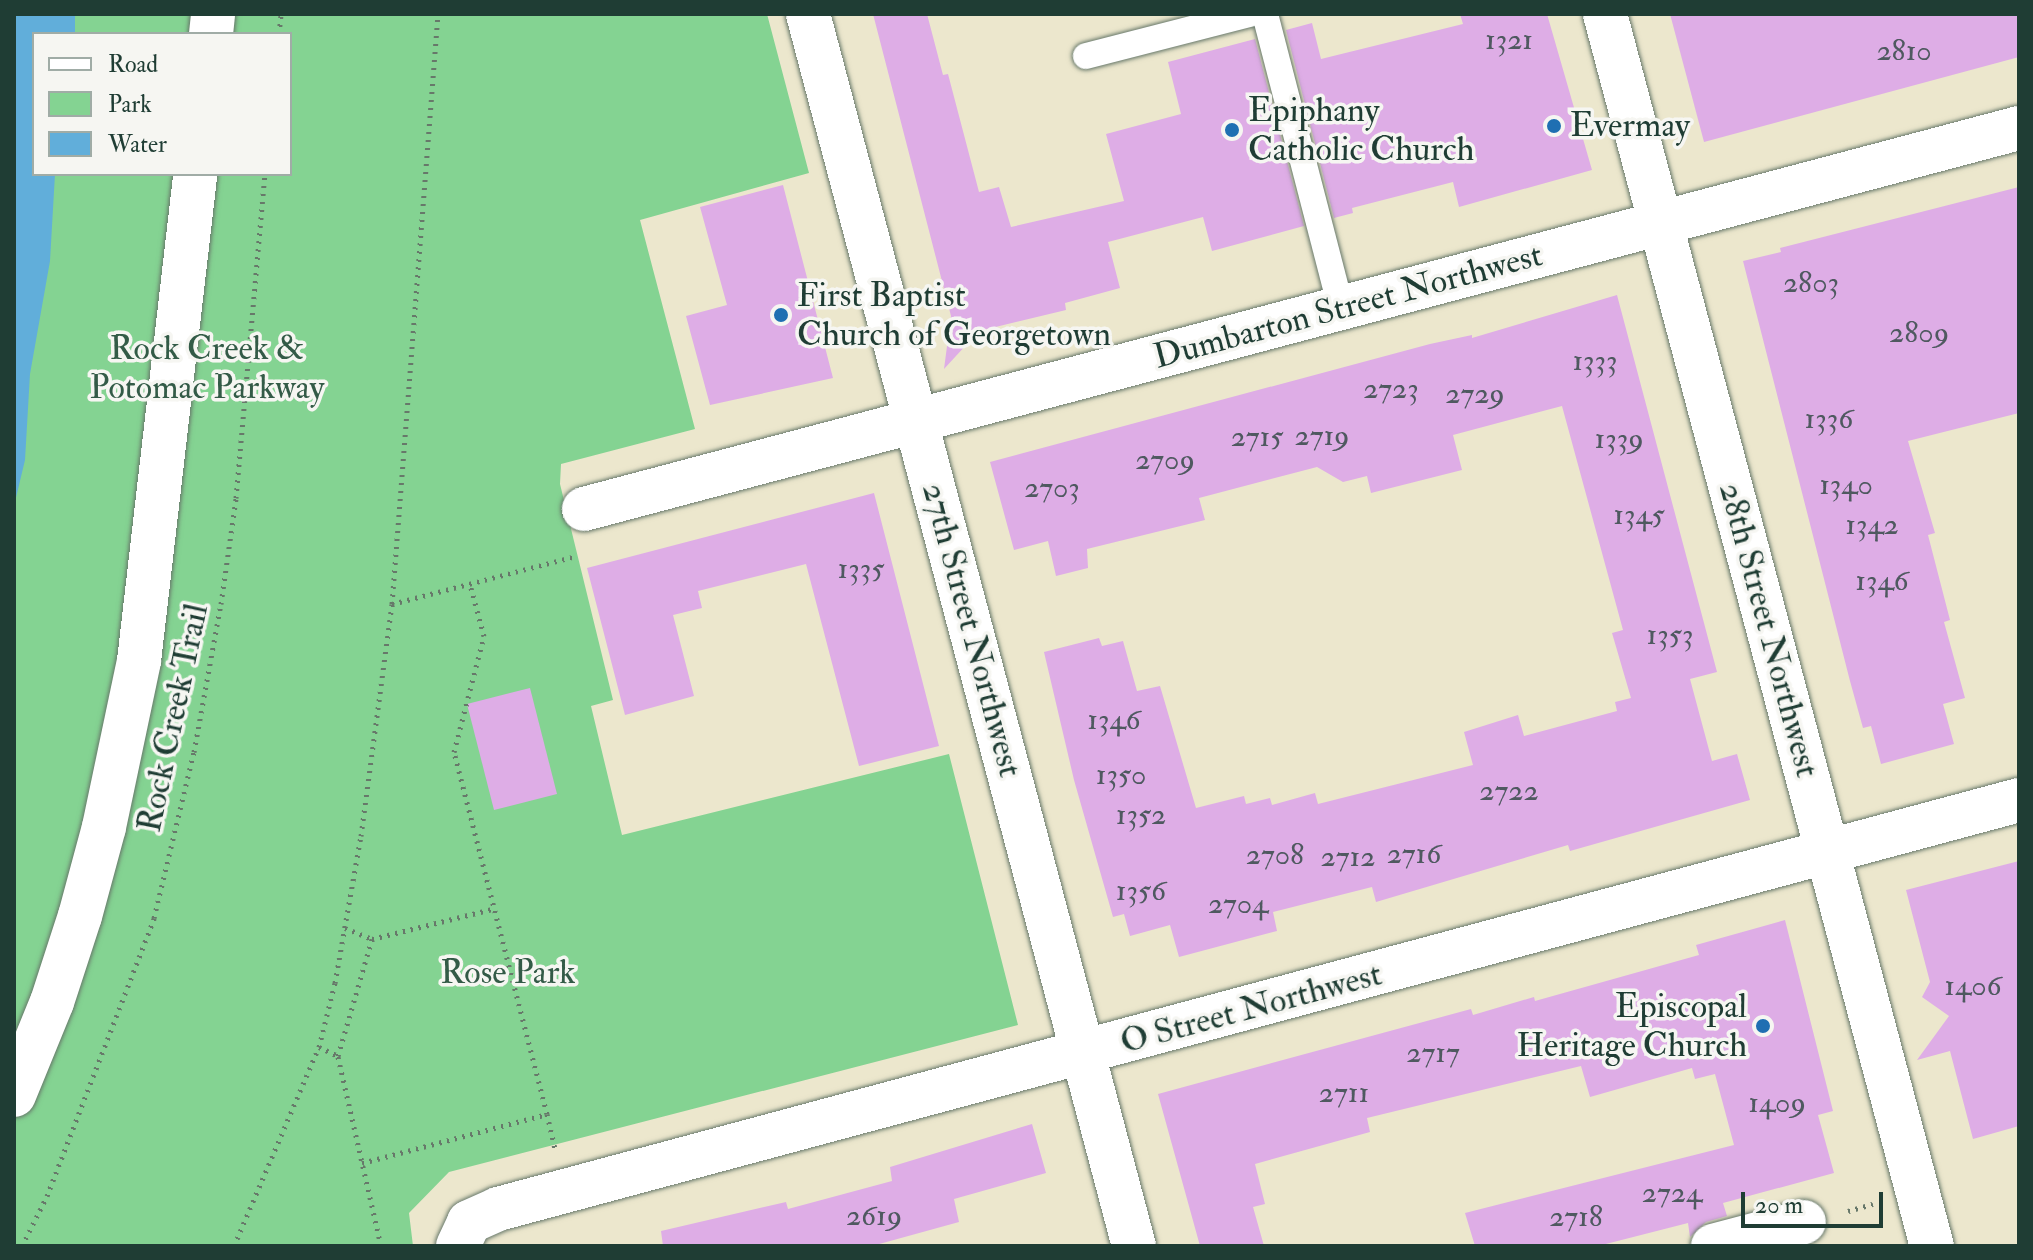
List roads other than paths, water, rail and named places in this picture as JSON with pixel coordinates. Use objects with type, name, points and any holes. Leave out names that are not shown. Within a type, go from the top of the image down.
[{"type":"street","name":"27th Street Northwest","points":[[808,14],[1134,1246]]},
{"type":"street","name":"28th Street Northwest","points":[[1605,14],[1932,1246]]},
{"type":"street","name":"Dumbarton Street Northwest","points":[[584,509],[2019,128]]},
{"type":"street","points":[[14,1095],[52,1002],[80,916],[104,827],[139,661],[195,176]]},
{"type":"street","name":"O Street Northwest","points":[[470,1230],[1084,1053],[2019,800]]},
{"type":"street","points":[[1713,1246],[1804,1222]]},
{"type":"lane","points":[[1086,56],[1250,14]]},
{"type":"lane","points":[[1265,14],[1341,307]]},
{"type":"water","points":[[14,14],[75,14],[75,32],[32,32],[32,176],[55,176],[50,261],[30,374],[25,460],[14,506]]},
{"type":"place","name":"Evermay","points":[[1554,126]]},
{"type":"place","name":"Epiphany Catholic Church","points":[[1232,130]]},
{"type":"place","name":"First Baptist Church of Georgetown","points":[[781,315]]},
{"type":"place","name":"Episcopal Heritage Church","points":[[1763,1026]]},
{"type":"park label","name":"Rock Creek & Potomac Parkway","points":[[207,368]]},
{"type":"park label","name":"Rose Park","points":[[508,973]]}]
